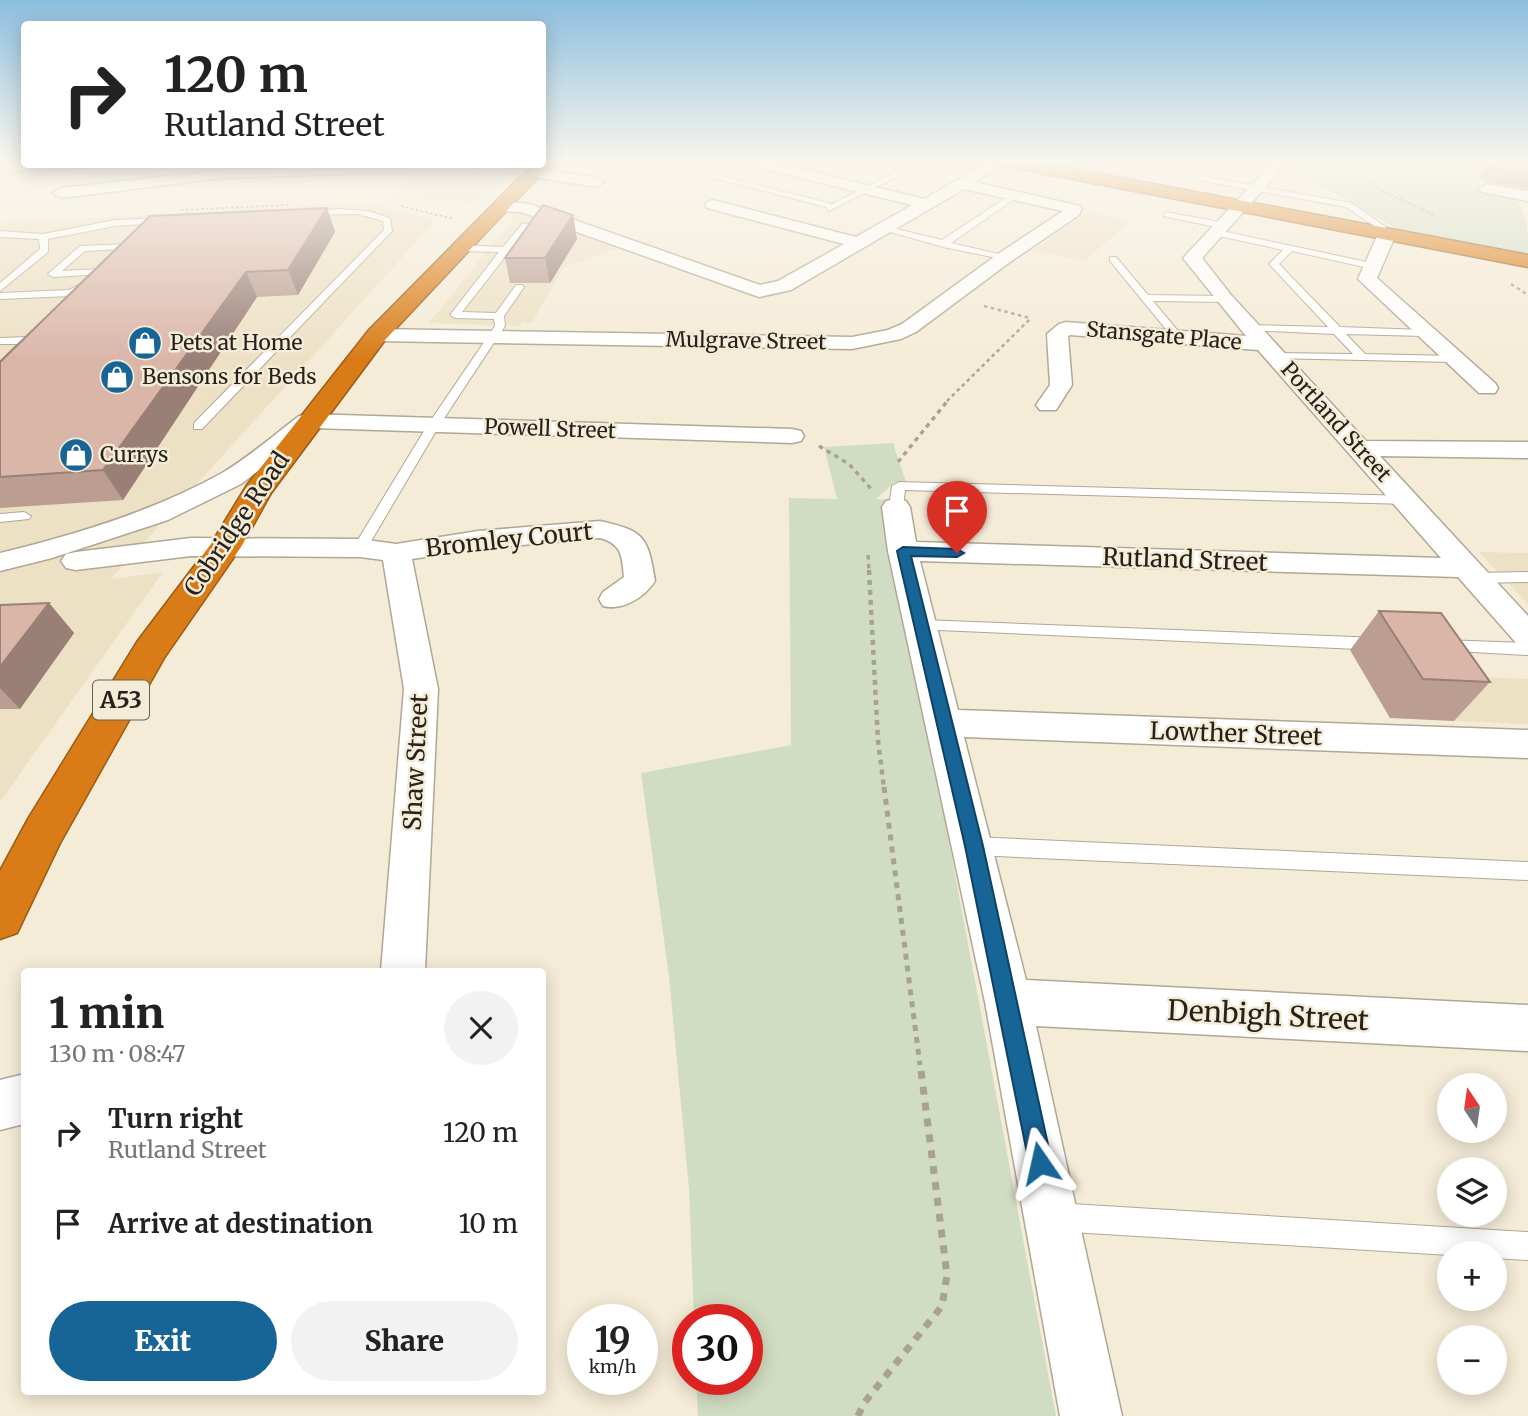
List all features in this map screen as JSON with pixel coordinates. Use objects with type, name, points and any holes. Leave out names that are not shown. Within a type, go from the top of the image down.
[{"type":"highway","name":"Cobridge Road","points":[[0,918],[43,832],[150,651],[225,547],[257,491],[308,421],[377,335],[480,227]]},
{"type":"highway","points":[[1351,227],[1528,261]]},
{"type":"street","points":[[579,227],[759,291],[784,286],[887,227]]},
{"type":"street","points":[[798,227],[859,243]]},
{"type":"street","name":"Mulgrave Street","points":[[377,335],[852,343],[894,335],[908,328],[1050,227]]},
{"type":"street","name":"Portland Street","points":[[1217,229],[1192,258],[1224,299],[1528,636]]},
{"type":"street","points":[[1383,233],[1367,279],[1487,388]]},
{"type":"street","name":"Stansgate Place","points":[[1048,405],[1061,385],[1057,334],[1066,328],[1264,343]]},
{"type":"street","points":[[0,562],[42,552],[158,514],[232,478],[308,421]]},
{"type":"street","name":"Powell Street","points":[[308,421],[792,436]]},
{"type":"street","points":[[1359,448],[1528,450]]},
{"type":"street","points":[[76,561],[257,491]]},
{"type":"street","points":[[885,491],[887,548],[922,625],[974,846],[1091,1416]]},
{"type":"street","name":"Bromley Court","points":[[396,553],[478,540],[600,529],[623,535],[636,550],[640,581],[614,599]]},
{"type":"street","points":[[0,573],[191,547],[360,548],[396,553]]},
{"type":"street","name":"Rutland Street","points":[[887,548],[1472,573]]},
{"type":"street","name":"Shaw Street","points":[[396,553],[421,689],[403,968]]},
{"type":"street","name":"Lowther Street","points":[[944,723],[1528,744]]},
{"type":"street","name":"Denbigh Street","points":[[1008,1002],[1528,1028]]},
{"type":"street","points":[[0,1105],[21,1100]]},
{"type":"lane","points":[[0,234],[43,237],[94,227]]},
{"type":"lane","points":[[198,426],[343,274],[388,231],[388,227]]},
{"type":"lane","points":[[499,316],[455,315],[524,227]]},
{"type":"lane","points":[[943,244],[968,227]]},
{"type":"lane","points":[[1210,227],[1290,248],[1373,265]]},
{"type":"lane","points":[[1382,227],[1383,233]]},
{"type":"lane","points":[[884,229],[1004,258]]},
{"type":"lane","points":[[0,288],[45,250],[43,237]]},
{"type":"lane","points":[[0,296],[71,293],[86,287],[128,246],[83,248],[53,274],[101,272]]},
{"type":"lane","points":[[461,247],[505,250]]},
{"type":"lane","points":[[1290,248],[1274,264],[1362,357]]},
{"type":"lane","points":[[1113,259],[1178,337]]},
{"type":"lane","points":[[0,277],[13,276]]},
{"type":"lane","points":[[360,548],[433,426],[494,337],[500,326],[499,316],[519,287]]},
{"type":"lane","points":[[1145,298],[1224,299]]},
{"type":"lane","points":[[1264,343],[1337,331],[1424,333]]},
{"type":"lane","points":[[0,341],[28,340],[0,368]]},
{"type":"lane","points":[[1264,343],[1362,357],[1453,359]]},
{"type":"lane","points":[[885,491],[899,486],[1407,500]]},
{"type":"lane","points":[[0,518],[24,516]]},
{"type":"lane","points":[[1472,573],[1527,579]]},
{"type":"lane","points":[[922,625],[1390,644]]},
{"type":"lane","points":[[1432,646],[1528,649]]},
{"type":"lane","points":[[974,846],[1528,871]]},
{"type":"lane","points":[[1051,1217],[1528,1246]]},
{"type":"path","points":[[951,297],[1031,318],[1051,318],[1066,328]]},
{"type":"path","points":[[792,436],[830,450],[885,491],[952,395],[1031,318]]},
{"type":"path","points":[[858,1416],[864,1404],[942,1306],[947,1275],[878,741],[868,569],[887,548]]},
{"type":"shaded area","points":[[0,227],[430,227],[111,579],[163,572],[0,802]]},
{"type":"shaded area","points":[[506,227],[561,227],[618,248],[563,268],[532,323],[523,322],[519,326],[429,323]]},
{"type":"shaded area","points":[[1067,227],[1123,227],[1085,261],[1034,250]]},
{"type":"shaded area","points":[[1479,552],[1528,553],[1528,604]]},
{"type":"shaded area","points":[[1348,646],[1456,676],[1528,679],[1528,724],[1390,718]]},
{"type":"green space","points":[[1393,227],[1527,227],[1528,254],[1402,232]]},
{"type":"green space","points":[[893,443],[906,482],[894,483],[876,499],[888,500],[914,654],[1056,1416],[698,1416],[697,1395],[763,1395],[763,1304],[693,1304],[689,1189],[669,976],[641,773],[791,745],[789,498],[837,499],[824,447]]},
{"type":"building","points":[[139,227],[315,227],[288,270],[246,272],[103,470],[0,477],[0,362]]},
{"type":"building","points":[[527,227],[565,227],[545,258],[505,258]]},
{"type":"building","points":[[49,603],[0,667],[0,605]]},
{"type":"building","points":[[1379,611],[1441,613],[1490,682],[1423,679]]},
{"type":"place","name":"Pets at Home","points":[[145,343]]},
{"type":"place","name":"Bensons for Beds","points":[[117,377]]},
{"type":"place","name":"Currys","points":[[76,455]]},
{"type":"route","points":[[957,553],[903,551],[974,846],[1040,1163]]}]
